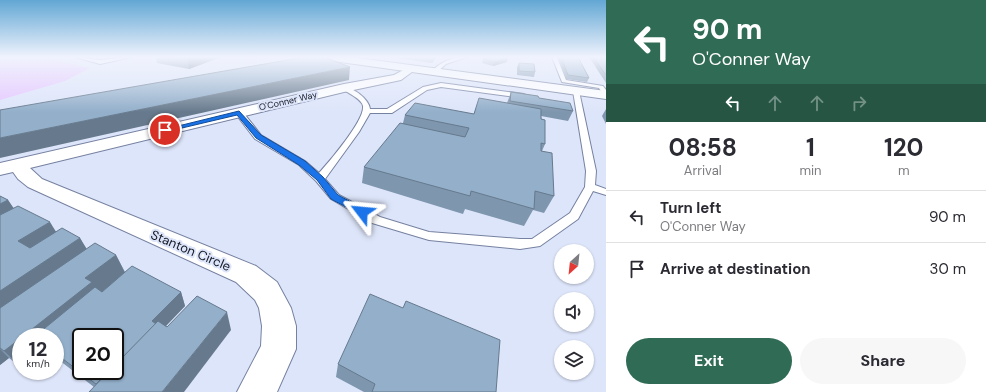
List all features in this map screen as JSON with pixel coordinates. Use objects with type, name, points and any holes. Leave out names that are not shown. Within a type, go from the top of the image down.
[{"type":"street","name":"O'Conner Way","points":[[9,167],[344,88],[397,78],[401,75]]},
{"type":"street","points":[[460,75],[606,95]]},
{"type":"street","name":"Stanton Circle","points":[[9,167],[35,182],[246,274],[266,291],[275,308],[279,326],[278,349],[257,392]]},
{"type":"lane","points":[[562,75],[564,81],[601,87],[606,95]]},
{"type":"lane","points":[[486,91],[490,79]]},
{"type":"lane","points":[[367,111],[389,111],[426,88],[441,85],[533,98]]},
{"type":"lane","points":[[320,179],[358,130],[367,111],[367,106],[364,102],[344,88]]},
{"type":"lane","points":[[239,113],[258,136],[302,163],[320,179],[335,197],[376,220],[429,236],[520,244],[535,243],[574,216],[590,187],[591,171],[580,105],[576,91]]},
{"type":"lane","points":[[572,104],[580,105]]},
{"type":"lane","points":[[590,187],[606,192]]},
{"type":"shaded area","points":[[0,75],[76,75],[65,81],[0,100]]},
{"type":"building","points":[[200,75],[309,75],[0,138],[0,110]]},
{"type":"building","points":[[570,75],[588,75],[589,78]]},
{"type":"building","points":[[511,92],[570,103],[573,111],[510,101]]},
{"type":"building","points":[[479,98],[541,109],[541,119],[545,120],[545,144],[541,143],[541,151],[552,153],[554,196],[535,191],[534,209],[471,191],[470,196],[364,167],[400,123],[465,137],[469,128],[405,115],[415,103],[474,114]]},
{"type":"building","points":[[0,196],[8,200],[0,204]]},
{"type":"building","points":[[18,206],[50,222],[18,241],[30,248],[62,228],[80,238],[0,291],[0,215]]},
{"type":"building","points":[[95,243],[116,255],[85,278],[92,282],[33,328],[12,328],[12,345],[4,351],[0,348],[0,308]]},
{"type":"building","points":[[132,266],[181,292],[152,321],[156,324],[124,356],[124,328],[72,328],[72,366],[64,360],[64,328],[45,328],[95,287],[102,292]]},
{"type":"building","points":[[370,294],[403,308],[406,301],[500,340],[496,392],[372,392],[375,384],[338,364]]},
{"type":"building","points":[[197,296],[227,312],[162,392],[89,392],[100,380],[124,380],[124,356],[158,321],[167,327]]},
{"type":"building","points":[[91,380],[100,380],[96,384]]},
{"type":"route","points":[[165,130],[239,113],[258,136],[302,163],[320,179],[335,197],[362,212]]}]
